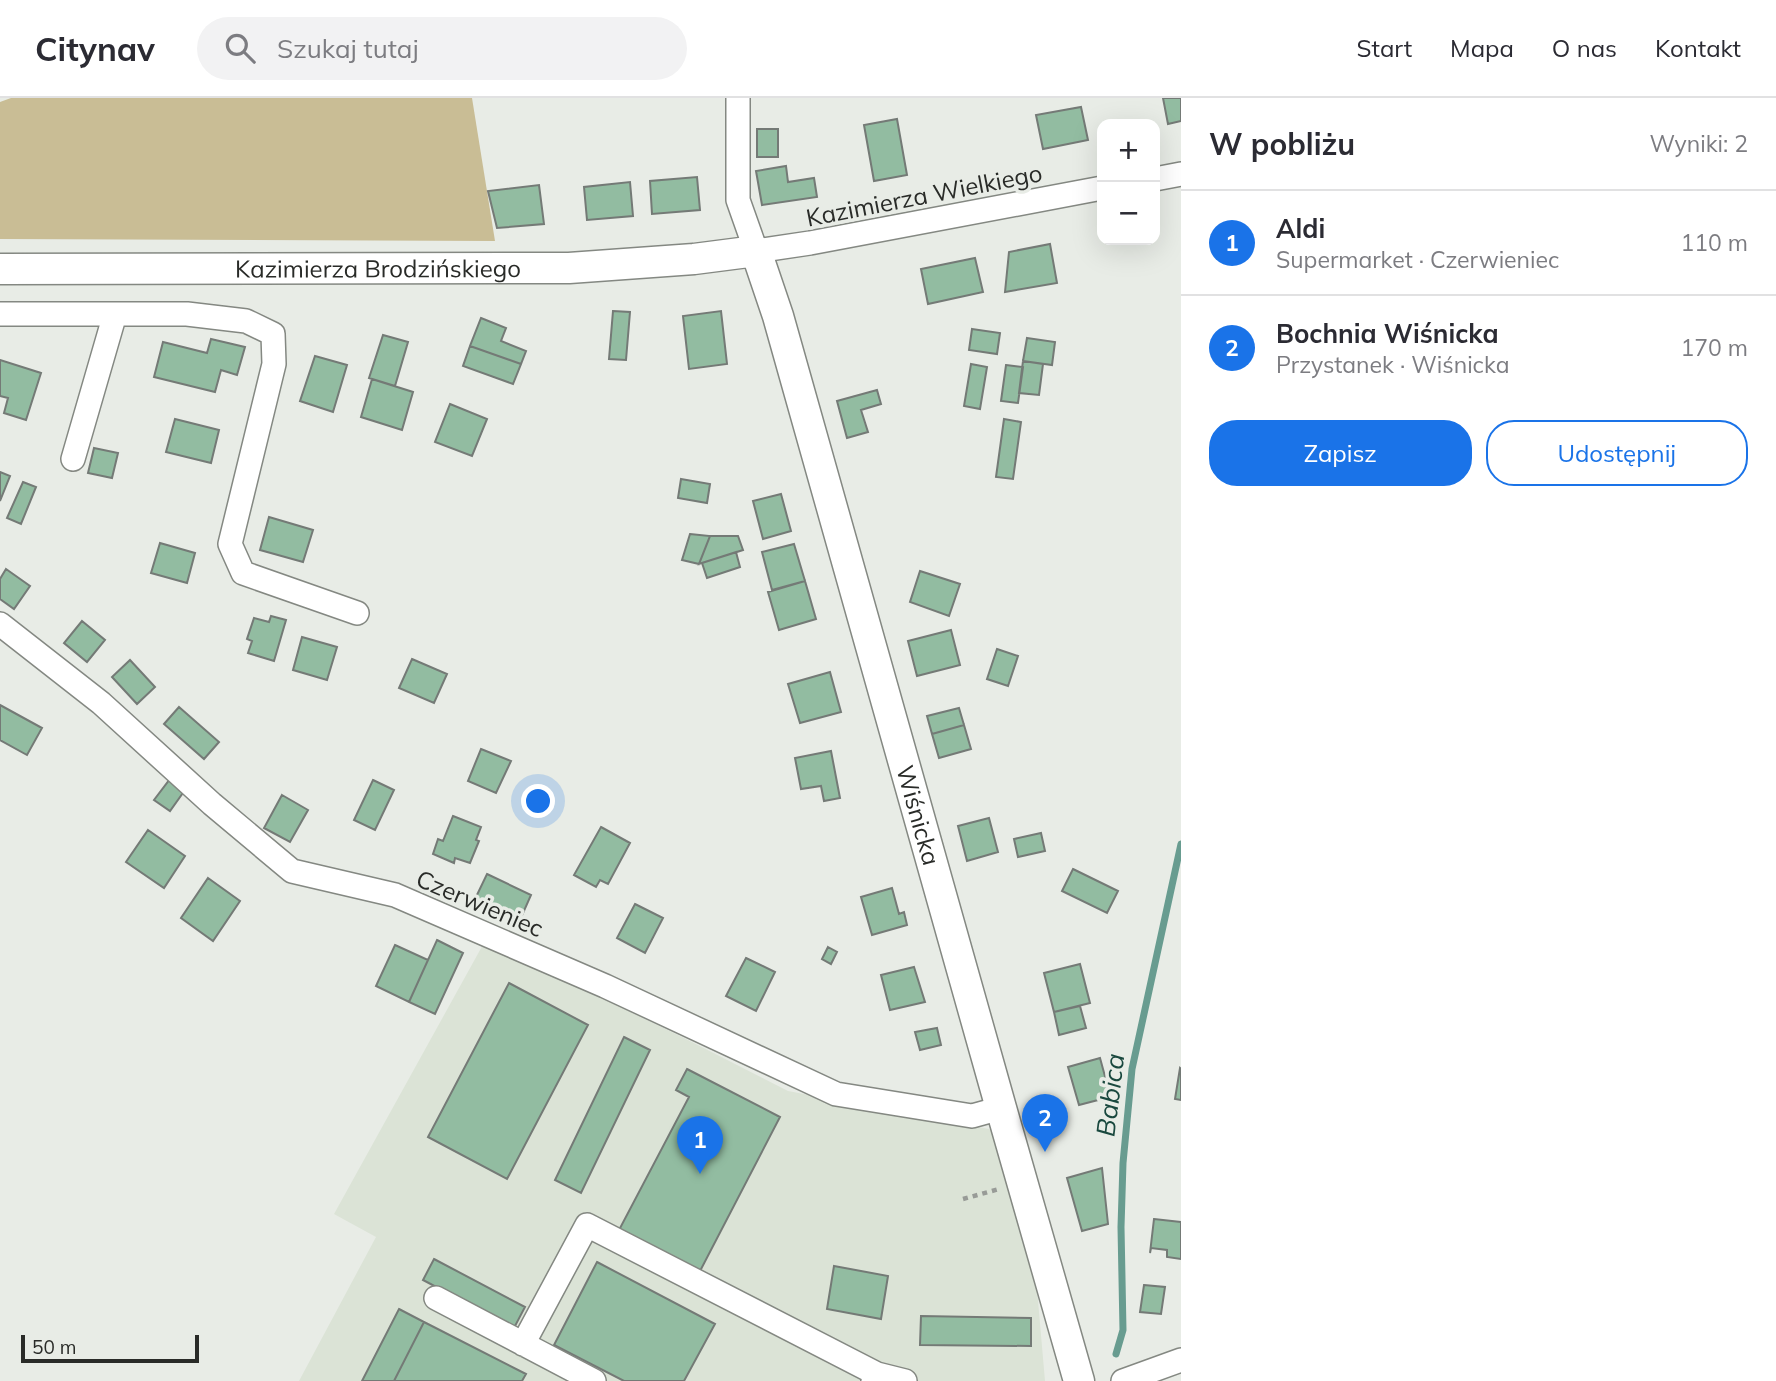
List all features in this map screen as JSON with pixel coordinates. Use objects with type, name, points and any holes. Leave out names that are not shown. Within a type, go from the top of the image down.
[{"type":"main road","name":"Kazimierza Brodzińskiego","points":[[0,269],[569,268],[694,259],[756,251]]},
{"type":"main road","name":"Wiśnicka","points":[[756,251],[778,316],[1079,1381]]},
{"type":"street","points":[[738,98],[738,200],[756,251]]},
{"type":"street","points":[[1160,178],[1181,174]]},
{"type":"street","name":"Kazimierza Wielkiego","points":[[756,251],[1097,189]]},
{"type":"street","points":[[0,314],[187,314],[246,321],[274,334],[275,364],[229,544],[243,573],[357,612]]},
{"type":"street","points":[[73,458],[115,314]]},
{"type":"street","name":"Czerwieniec","points":[[0,624],[101,703],[212,804],[292,871],[395,895],[605,986],[836,1094],[972,1116],[1000,1108]]},
{"type":"street","points":[[523,1344],[587,1225],[875,1378],[905,1381]]},
{"type":"street","points":[[436,1298],[594,1381]]},
{"type":"street","points":[[1123,1381],[1181,1360]]},
{"type":"path","points":[[963,1199],[1006,1187]]},
{"type":"shaded area","points":[[11,98],[472,98],[495,241],[0,239],[0,102]]},
{"type":"shaded area","points":[[485,941],[788,1091],[994,1130],[1006,1153],[1037,1289],[1045,1381],[299,1381],[376,1237],[334,1214]]},
{"type":"building","points":[[1163,98],[1181,98],[1181,121],[1168,124]]},
{"type":"building","points":[[1081,107],[1088,140],[1043,149],[1036,115]]},
{"type":"building","points":[[897,119],[907,175],[874,181],[864,125]]},
{"type":"building","points":[[757,129],[778,129],[778,157],[757,157]]},
{"type":"building","points":[[786,166],[788,182],[814,178],[817,197],[762,205],[756,171]]},
{"type":"building","points":[[697,177],[700,210],[652,214],[650,181]]},
{"type":"building","points":[[630,182],[633,216],[587,220],[584,187]]},
{"type":"building","points":[[539,185],[544,224],[497,228],[488,191]]},
{"type":"building","points":[[1050,244],[1057,283],[1005,292],[1009,252]]},
{"type":"building","points":[[975,258],[983,292],[928,304],[921,269]]},
{"type":"building","points":[[613,311],[630,312],[626,360],[609,359]]},
{"type":"building","points":[[721,311],[727,364],[689,369],[683,316]]},
{"type":"building","points":[[481,318],[506,328],[501,341],[526,351],[521,364],[470,346]]},
{"type":"building","points":[[972,329],[1000,333],[997,354],[969,350]]},
{"type":"building","points":[[383,335],[408,342],[395,386],[369,378]]},
{"type":"building","points":[[1027,338],[1055,342],[1052,365],[1023,361]]},
{"type":"building","points":[[211,339],[245,347],[237,375],[221,370],[215,392],[154,377],[163,342],[207,353]]},
{"type":"building","points":[[470,346],[521,364],[513,384],[463,366]]},
{"type":"building","points":[[315,356],[347,365],[333,412],[300,401]]},
{"type":"building","points":[[0,360],[41,373],[26,420],[4,413],[8,398],[0,396]]},
{"type":"building","points":[[1023,361],[1043,364],[1039,395],[1019,393]]},
{"type":"building","points":[[971,364],[987,367],[980,409],[964,406]]},
{"type":"building","points":[[1006,365],[1023,367],[1018,403],[1001,401]]},
{"type":"building","points":[[372,379],[413,392],[402,430],[361,417]]},
{"type":"building","points":[[877,390],[881,404],[861,410],[868,432],[847,438],[837,401]]},
{"type":"building","points":[[450,404],[487,419],[472,456],[435,442]]},
{"type":"building","points":[[175,419],[219,430],[211,463],[166,452]]},
{"type":"building","points":[[1004,419],[1021,422],[1013,479],[996,477]]},
{"type":"building","points":[[94,448],[118,453],[112,478],[88,473]]},
{"type":"building","points":[[0,472],[10,476],[0,501]]},
{"type":"building","points":[[681,479],[710,484],[707,503],[678,498]]},
{"type":"building","points":[[23,482],[36,487],[21,524],[7,518]]},
{"type":"building","points":[[781,494],[791,531],[763,539],[753,501]]},
{"type":"building","points":[[269,517],[313,530],[303,562],[260,550]]},
{"type":"building","points":[[690,534],[710,536],[699,564],[682,560]]},
{"type":"building","points":[[710,536],[738,536],[743,550],[699,564]]},
{"type":"building","points":[[160,543],[195,553],[187,583],[151,573]]},
{"type":"building","points":[[794,544],[805,581],[772,590],[762,552]]},
{"type":"building","points":[[736,552],[740,567],[707,578],[702,563]]},
{"type":"building","points":[[6,569],[30,586],[14,609],[0,599],[0,579]]},
{"type":"building","points":[[920,571],[960,584],[949,616],[910,602]]},
{"type":"building","points":[[805,581],[816,619],[779,630],[768,592]]},
{"type":"building","points":[[271,616],[286,620],[274,661],[248,653],[252,641],[247,639],[254,618],[269,622]]},
{"type":"building","points":[[82,621],[105,640],[87,662],[64,643]]},
{"type":"building","points":[[951,630],[960,665],[917,676],[908,641]]},
{"type":"building","points":[[302,637],[337,647],[327,680],[293,670]]},
{"type":"building","points":[[997,649],[1018,656],[1008,686],[987,679]]},
{"type":"building","points":[[412,659],[447,674],[434,703],[399,688]]},
{"type":"building","points":[[130,660],[155,687],[137,704],[112,677]]},
{"type":"building","points":[[830,672],[841,712],[800,723],[788,684]]},
{"type":"building","points":[[0,705],[42,728],[27,755],[0,740]]},
{"type":"building","points":[[179,707],[219,742],[204,759],[164,724]]},
{"type":"building","points":[[959,708],[964,725],[932,734],[927,716]]},
{"type":"building","points":[[964,725],[971,749],[939,758],[932,734]]},
{"type":"building","points":[[481,749],[511,761],[496,793],[468,781]]},
{"type":"building","points":[[831,751],[840,798],[824,801],[821,786],[801,789],[795,758]]},
{"type":"building","points":[[170,779],[185,790],[170,811],[154,800]]},
{"type":"building","points":[[373,780],[394,790],[375,830],[354,820]]},
{"type":"building","points":[[282,795],[308,810],[290,842],[264,828]]},
{"type":"building","points":[[453,816],[481,827],[476,840],[479,841],[470,863],[455,858],[454,863],[433,854],[438,839],[443,841]]},
{"type":"building","points":[[989,818],[998,852],[967,861],[958,826]]},
{"type":"building","points":[[601,827],[630,843],[608,884],[600,880],[596,887],[574,875]]},
{"type":"building","points":[[148,830],[185,856],[164,888],[126,862]]},
{"type":"building","points":[[1041,833],[1045,851],[1018,857],[1014,839]]},
{"type":"building","points":[[1073,869],[1118,891],[1107,913],[1062,891]]},
{"type":"building","points":[[487,874],[531,895],[520,920],[475,899]]},
{"type":"building","points":[[208,878],[240,901],[213,941],[181,918]]},
{"type":"building","points":[[892,888],[899,914],[904,912],[907,925],[872,935],[861,897]]},
{"type":"building","points":[[635,904],[663,918],[645,953],[617,938]]},
{"type":"building","points":[[437,940],[463,953],[435,1014],[409,1002]]},
{"type":"building","points":[[395,945],[428,960],[409,1002],[376,986]]},
{"type":"building","points":[[828,947],[837,952],[831,964],[822,959]]},
{"type":"building","points":[[746,958],[775,972],[756,1011],[726,996]]},
{"type":"building","points":[[1080,964],[1090,1003],[1054,1012],[1044,973]]},
{"type":"building","points":[[914,967],[925,1002],[890,1010],[881,975]]},
{"type":"building","points":[[509,983],[588,1025],[507,1179],[428,1137]]},
{"type":"building","points":[[1080,1006],[1086,1028],[1059,1035],[1054,1012]]},
{"type":"building","points":[[937,1028],[941,1045],[920,1050],[915,1032]]},
{"type":"building","points":[[624,1037],[650,1050],[581,1193],[555,1180]]},
{"type":"building","points":[[1100,1058],[1112,1102],[1104,1104],[1102,1099],[1079,1105],[1068,1067]]},
{"type":"building","points":[[687,1069],[780,1117],[699,1273],[619,1230],[689,1097],[676,1090]]},
{"type":"building","points":[[1181,1069],[1181,1100],[1175,1099]]},
{"type":"building","points":[[1102,1168],[1108,1224],[1082,1231],[1067,1178]]},
{"type":"building","points":[[1154,1219],[1181,1222],[1181,1259],[1167,1257],[1167,1250],[1151,1248],[1150,1253]]},
{"type":"building","points":[[434,1259],[525,1307],[514,1328],[423,1280]]},
{"type":"building","points":[[597,1262],[715,1324],[684,1381],[624,1381],[554,1345]]},
{"type":"building","points":[[834,1266],[888,1276],[881,1319],[827,1309]]},
{"type":"building","points":[[1144,1285],[1165,1287],[1161,1314],[1140,1312]]},
{"type":"building","points":[[399,1309],[424,1322],[394,1381],[362,1381]]},
{"type":"building","points":[[921,1316],[1031,1318],[1031,1346],[920,1345]]},
{"type":"building","points":[[424,1322],[526,1374],[522,1381],[394,1381]]},
{"type":"waterway","name":"Babica","points":[[1116,1354],[1123,1330],[1123,1163],[1132,1069],[1181,844]]},
{"type":"place","name":"Bochnia Wiśnicka","points":[[1045,1152]]},
{"type":"place","name":"Aldi","points":[[700,1174]]}]
